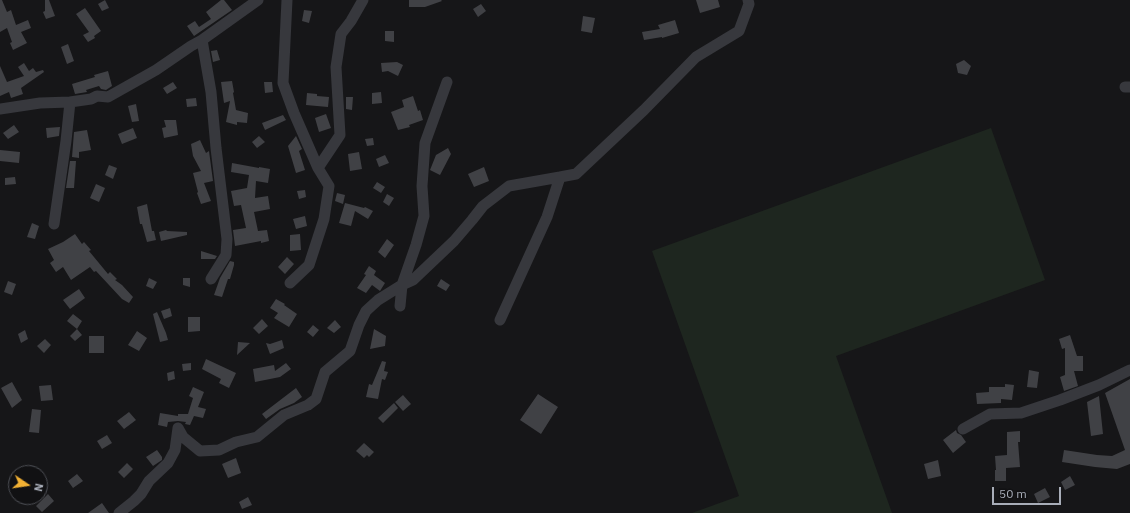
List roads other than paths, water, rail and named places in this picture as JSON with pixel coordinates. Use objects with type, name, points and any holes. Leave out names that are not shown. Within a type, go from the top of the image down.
[{"type":"street","points":[[0,109],[40,103],[70,102],[91,99],[98,96],[108,97],[156,70],[202,40],[258,0]]},
{"type":"street","points":[[287,0],[283,83],[294,113],[318,168],[329,186],[324,219],[310,265],[290,283]]},
{"type":"street","points":[[318,168],[340,135],[336,67],[341,34],[351,21],[362,0]]},
{"type":"street","points":[[119,513],[137,498],[149,481],[168,463],[175,450],[178,428],[183,437],[200,451],[219,450],[236,442],[257,437],[284,415],[308,405],[316,399],[325,372],[350,351],[358,325],[366,311],[378,300],[413,280],[454,241],[483,206],[509,186],[576,174],[644,110],[696,57],[739,31],[749,4],[748,0]]},
{"type":"street","points":[[202,40],[211,92],[227,239],[226,254],[211,279]]},
{"type":"street","points":[[400,306],[402,285],[424,216],[422,186],[425,143],[448,82]]},
{"type":"street","points":[[54,224],[70,102]]},
{"type":"street","points":[[500,320],[547,217],[560,177]]},
{"type":"street","points":[[963,430],[990,414],[1021,413],[1099,385],[1130,370]]}]
